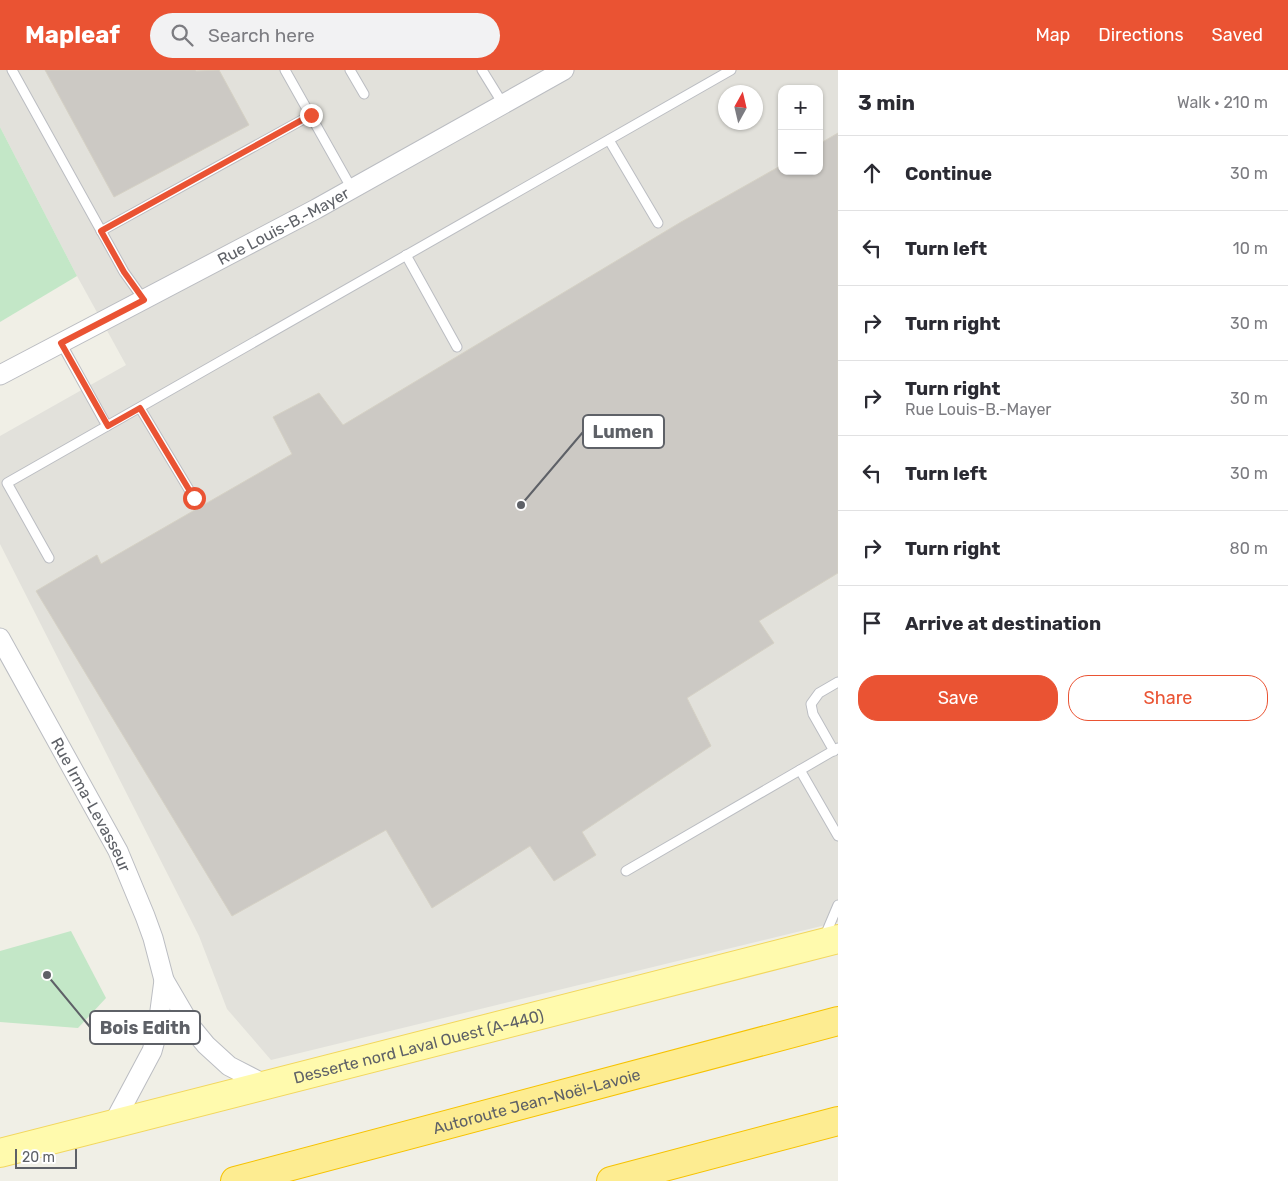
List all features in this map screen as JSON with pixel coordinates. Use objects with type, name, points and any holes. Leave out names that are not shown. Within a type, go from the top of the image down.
[{"type":"highway","name":"Autoroute Jean-Noël-Lavoie","points":[[235,1181],[838,1021]]},
{"type":"highway","points":[[610,1181],[838,1121]]},
{"type":"main road","name":"Desserte nord Laval Ouest (A-440)","points":[[0,1154],[830,941]]},
{"type":"street","name":"Rue Louis-B.-Mayer","points":[[0,375],[352,189],[564,70]]},
{"type":"street","name":"Rue Irma-Levasseur","points":[[0,638],[118,852],[145,916],[164,980],[192,1028],[206,1045],[228,1066],[266,1085]]},
{"type":"street","name":"Rue Irma-Levasseur","points":[[113,1124],[152,1051],[157,1033],[164,980]]},
{"type":"lane","points":[[12,70],[124,272],[144,300]]},
{"type":"lane","points":[[285,70],[352,189]]},
{"type":"lane","points":[[350,70],[364,94]]},
{"type":"lane","points":[[482,70],[503,104]]},
{"type":"lane","points":[[49,558],[7,483],[731,70]]},
{"type":"lane","points":[[101,231],[311,115]]},
{"type":"lane","points":[[609,140],[658,222]]},
{"type":"lane","points":[[406,255],[458,347]]},
{"type":"lane","points":[[61,343],[108,426]]},
{"type":"lane","points":[[140,408],[194,498]]},
{"type":"lane","points":[[626,871],[836,750],[813,714],[811,704],[812,700],[819,693],[838,682]]},
{"type":"lane","points":[[800,770],[838,836]]},
{"type":"lane","points":[[830,941],[838,905]]},
{"type":"shaded area","points":[[0,70],[838,70],[838,922],[271,1060],[227,1009],[199,936],[0,544],[0,436],[126,365],[77,276],[0,127]]},
{"type":"green space","points":[[0,127],[77,276],[0,322]]},
{"type":"green space","points":[[71,931],[106,998],[78,1028],[0,1022],[0,951]]},
{"type":"building","points":[[45,70],[219,70],[249,125],[114,197]]},
{"type":"building","points":[[838,133],[838,573],[759,621],[774,643],[687,698],[711,746],[582,832],[596,855],[554,881],[530,846],[432,908],[386,830],[232,916],[36,591],[97,555],[101,564],[292,454],[273,417],[319,393],[343,425],[681,222],[778,167],[778,175],[823,175],[823,142]]},
{"type":"place","name":"Lumen","points":[[521,505]]},
{"type":"place","name":"Bois Edith","points":[[47,975]]},
{"type":"route","points":[[194,498],[140,408],[108,426],[61,343],[144,300],[124,272],[101,231],[311,115]]}]
